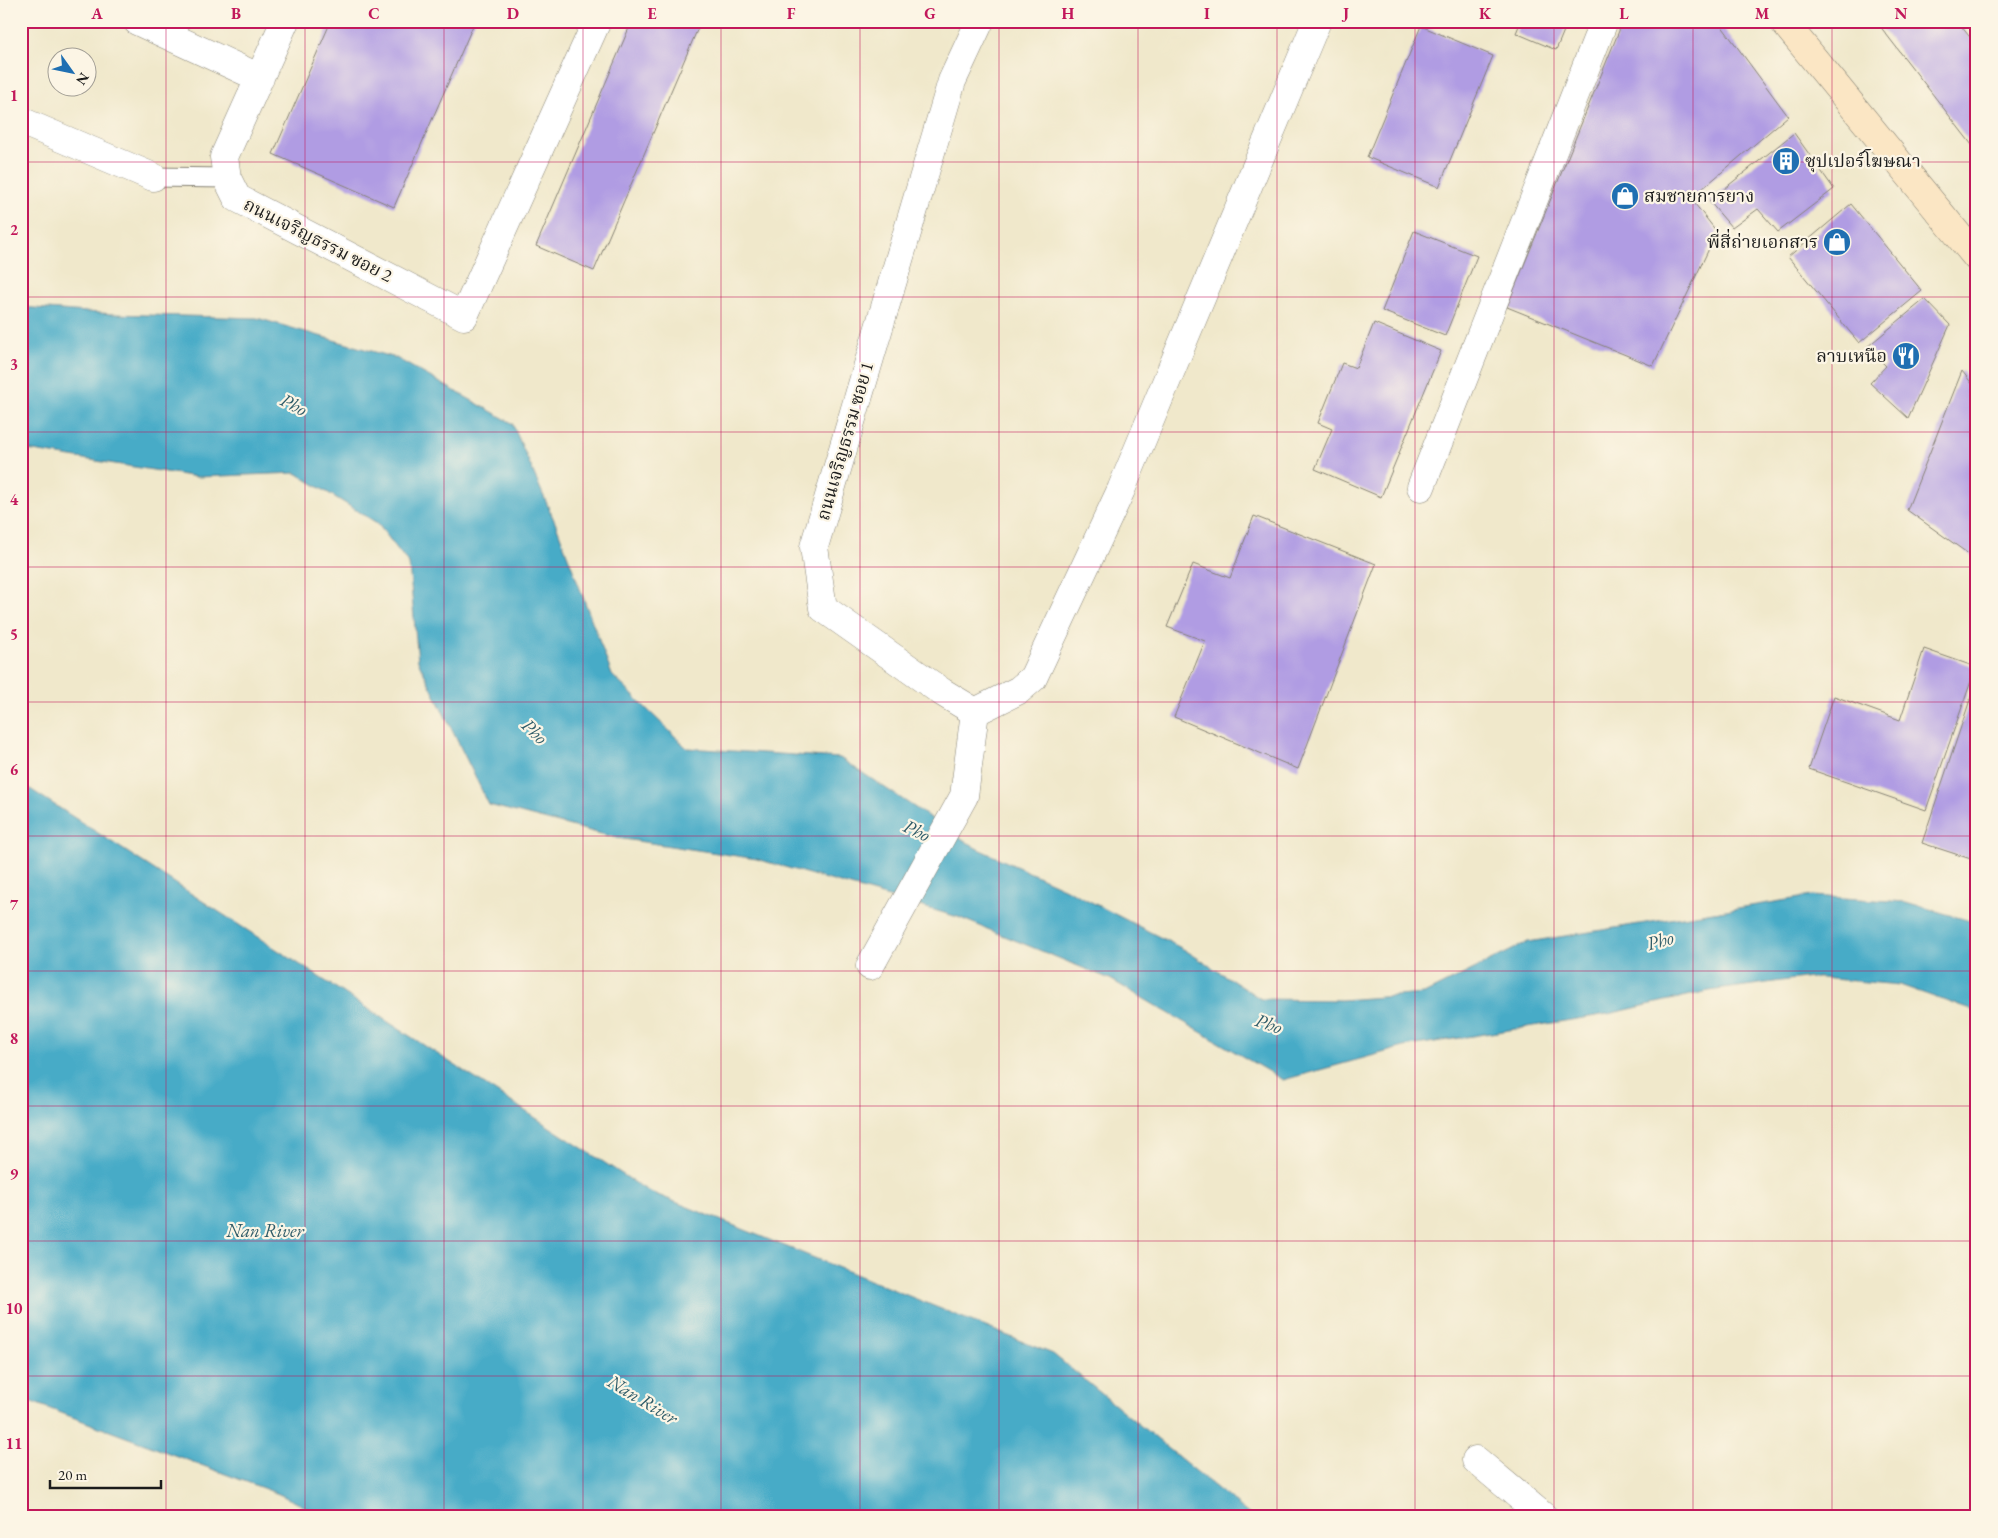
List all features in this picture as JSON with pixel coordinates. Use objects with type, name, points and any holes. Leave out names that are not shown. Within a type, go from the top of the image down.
[{"type":"street","points":[[137,21],[260,78]]},
{"type":"street","name":"ถนนเจริญธรรม ซอย 2","points":[[285,21],[224,156],[228,178],[237,198],[464,316],[597,21]]},
{"type":"street","name":"ถนนเจริญธรรม ซอย 1","points":[[976,712],[942,692],[823,608],[814,548],[952,81],[980,21]]},
{"type":"street","points":[[870,966],[964,796],[976,712],[1019,690],[1032,678],[1121,490],[1317,21]]},
{"type":"street","points":[[1421,487],[1604,21]]},
{"type":"street","points":[[1783,21],[1977,258]]},
{"type":"street","points":[[21,121],[153,177]]},
{"type":"street","points":[[1476,1460],[1544,1517]]},
{"type":"lane","points":[[153,177],[228,178]]},
{"type":"water","name":"Pho","points":[[21,307],[113,314],[257,318],[396,358],[512,423],[557,527],[612,675],[687,748],[840,758],[976,848],[1064,888],[1185,950],[1261,999],[1341,1000],[1424,994],[1528,942],[1812,896],[1906,902],[1977,923],[1977,1012],[1900,985],[1810,977],[1709,991],[1608,1014],[1404,1047],[1283,1080],[1110,979],[958,917],[757,859],[617,838],[489,805],[418,661],[409,564],[377,523],[296,473],[197,477],[21,449]]},
{"type":"water","name":"Nan River","points":[[21,783],[648,1191],[1053,1354],[1252,1517],[326,1517],[279,1494],[21,1398]]},
{"type":"building","points":[[331,21],[475,21],[394,207],[273,154]]},
{"type":"building","points":[[632,21],[701,21],[594,271],[536,246]]},
{"type":"building","points":[[1521,21],[1568,21],[1556,50],[1516,33]]},
{"type":"building","name":"สมชายการยาง","points":[[1623,21],[1718,21],[1788,116],[1702,189],[1695,204],[1717,232],[1653,366],[1507,307]]},
{"type":"building","points":[[1876,21],[1957,21],[1977,46],[1977,141],[1972,145]]},
{"type":"building","points":[[1421,26],[1493,56],[1439,187],[1367,157]]},
{"type":"building","name":"ซุปเปอร์โฆษณา","points":[[1794,133],[1834,189],[1778,232],[1758,209],[1732,228],[1709,201]]},
{"type":"building","points":[[1851,204],[1922,291],[1859,343],[1788,257]]},
{"type":"building","points":[[1414,231],[1477,256],[1445,336],[1382,311]]},
{"type":"building","name":"ลาบเหนือ","points":[[1925,299],[1950,325],[1908,418],[1870,383],[1886,366],[1867,347]]},
{"type":"building","points":[[1374,323],[1441,351],[1381,497],[1315,469],[1332,429],[1318,423],[1342,363],[1356,368]]},
{"type":"building","points":[[1962,371],[1977,390],[1977,560],[1907,510]]},
{"type":"building","points":[[1254,516],[1376,564],[1298,769],[1174,717],[1205,641],[1167,627],[1193,564],[1230,578]]},
{"type":"building","points":[[1924,649],[1976,667],[1926,810],[1809,769],[1834,696],[1900,720]]},
{"type":"building","points":[[1977,682],[1977,861],[1922,843]]},
{"type":"place","name":"ซุปเปอร์โฆษณา","points":[[1786,161]]},
{"type":"place","name":"สมชายการยาง","points":[[1625,196]]},
{"type":"place","name":"พี่สี่ถ่ายเอกสาร","points":[[1837,242]]},
{"type":"place","name":"ลาบเหนือ","points":[[1906,356]]}]
